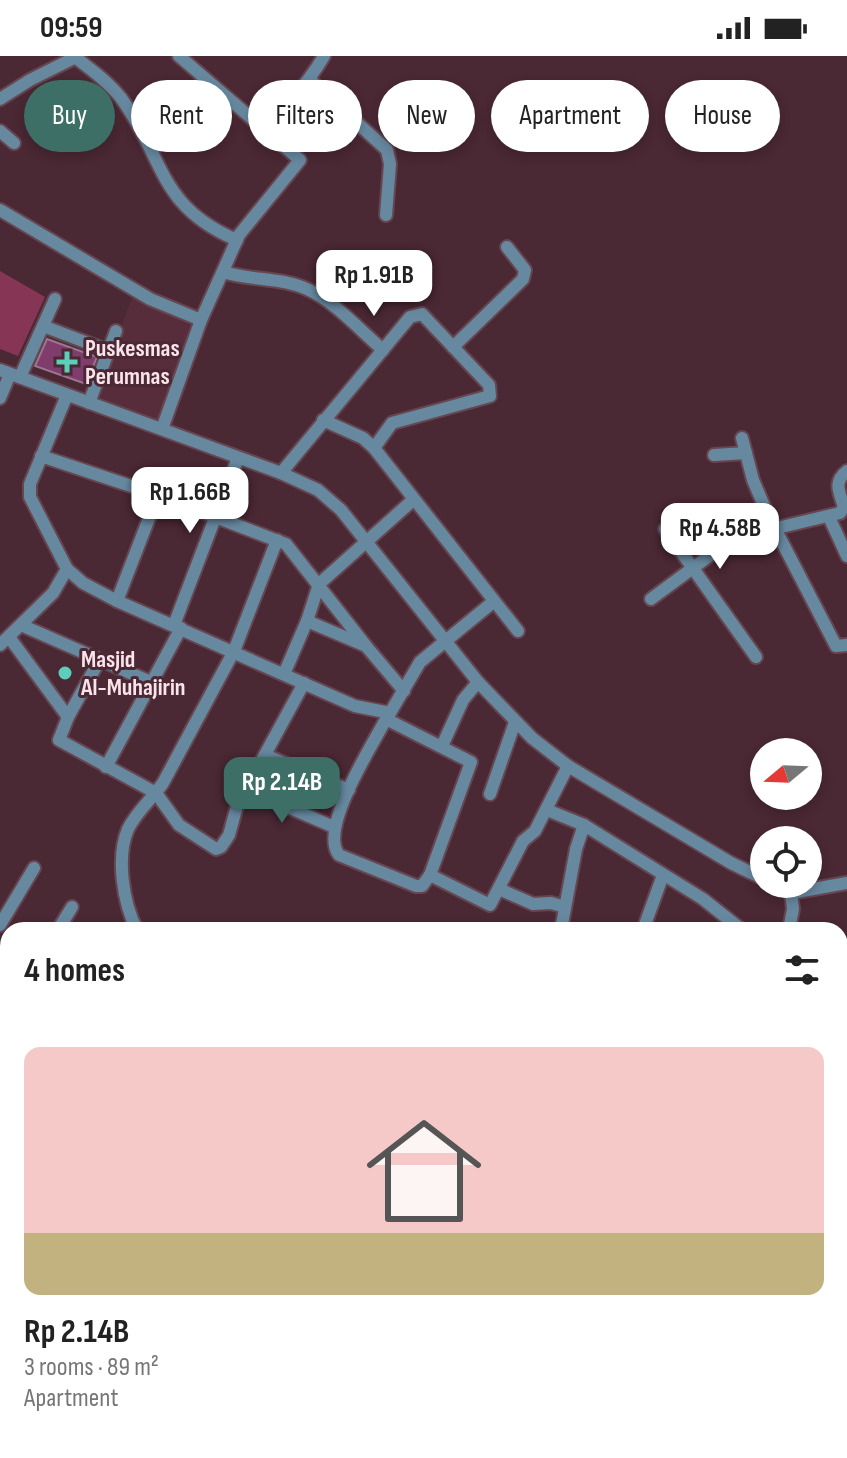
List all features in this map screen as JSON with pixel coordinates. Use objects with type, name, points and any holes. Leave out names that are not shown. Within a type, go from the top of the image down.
[{"type":"street","points":[[3,92],[76,56],[109,83],[122,100],[176,197],[201,221],[237,240]]},
{"type":"street","points":[[179,56],[248,118]]},
{"type":"street","points":[[310,80],[324,56]]},
{"type":"street","points":[[362,129],[387,150],[390,164],[386,215]]},
{"type":"street","points":[[0,131],[14,143]]},
{"type":"street","points":[[162,429],[201,320],[237,240],[300,160],[290,152]]},
{"type":"street","points":[[0,210],[150,299],[201,320]]},
{"type":"street","points":[[453,347],[523,279],[525,270],[507,247]]},
{"type":"street","points":[[223,272],[249,279],[273,279],[310,290],[383,350]]},
{"type":"street","points":[[0,398],[10,374],[43,326],[55,299]]},
{"type":"street","points":[[281,473],[410,317],[418,313],[489,385],[490,396],[392,423],[374,448]]},
{"type":"street","points":[[43,326],[109,351]]},
{"type":"street","points":[[89,403],[116,331]]},
{"type":"street","points":[[10,374],[281,473],[305,483],[333,501],[444,641],[515,722],[568,766],[750,872]]},
{"type":"street","points":[[67,395],[30,484],[30,497],[67,569],[83,583],[117,601],[355,706],[388,716],[468,758],[471,764],[425,883],[416,886],[339,855],[333,846],[334,827],[349,790],[388,716],[416,667],[493,602]]},
{"type":"street","points":[[323,420],[363,438],[374,448],[518,631]]},
{"type":"street","points":[[742,438],[753,480],[767,513],[836,646],[847,645]]},
{"type":"street","points":[[714,455],[746,453]]},
{"type":"street","points":[[41,456],[158,495],[289,547],[404,691]]},
{"type":"street","points":[[106,767],[153,683],[238,458]]},
{"type":"street","points":[[777,528],[840,513],[844,507],[837,485],[839,478],[847,471]]},
{"type":"street","points":[[117,601],[158,495]]},
{"type":"street","points":[[284,674],[319,584],[413,500]]},
{"type":"street","points":[[651,599],[767,513]]},
{"type":"street","points":[[829,517],[847,556]]},
{"type":"street","points":[[665,529],[695,567],[756,657]]},
{"type":"street","points":[[134,922],[123,872],[123,850],[129,828],[149,798],[156,793],[200,718],[234,651],[277,540]]},
{"type":"street","points":[[67,569],[53,593],[4,641],[68,717]]},
{"type":"street","points":[[307,621],[366,646]]},
{"type":"street","points":[[21,625],[153,683]]},
{"type":"street","points":[[99,661],[68,717],[60,736],[61,742],[156,793],[179,825],[217,849],[229,835],[234,813],[304,683]]},
{"type":"street","points":[[442,746],[463,700],[478,682]]},
{"type":"street","points":[[490,794],[515,722]]},
{"type":"street","points":[[265,755],[349,790]]},
{"type":"street","points":[[430,875],[487,905],[492,903],[523,841],[535,831],[547,810],[568,766]]},
{"type":"street","points":[[246,789],[334,827]]},
{"type":"street","points":[[547,810],[584,825],[703,899],[732,922]]},
{"type":"street","points":[[562,922],[576,849],[584,825]]},
{"type":"street","points":[[2,922],[34,868]]},
{"type":"street","points":[[646,922],[663,875]]},
{"type":"street","points":[[822,887],[847,883]]},
{"type":"street","points":[[499,889],[533,904],[551,903],[565,907]]},
{"type":"street","points":[[791,922],[792,898]]},
{"type":"street","points":[[63,922],[72,907]]},
{"type":"shaded area","points":[[0,271],[45,297],[18,356],[0,349]]},
{"type":"shaded area","points":[[132,297],[192,326],[157,422],[95,399]]},
{"type":"building","name":"Puskesmas Perumnas","points":[[47,339],[97,357],[86,384],[35,366]]},
{"type":"place","name":"Puskesmas Perumnas","points":[[67,362]]},
{"type":"place","name":"Masjid Al-Muhajirin","points":[[65,673]]}]
